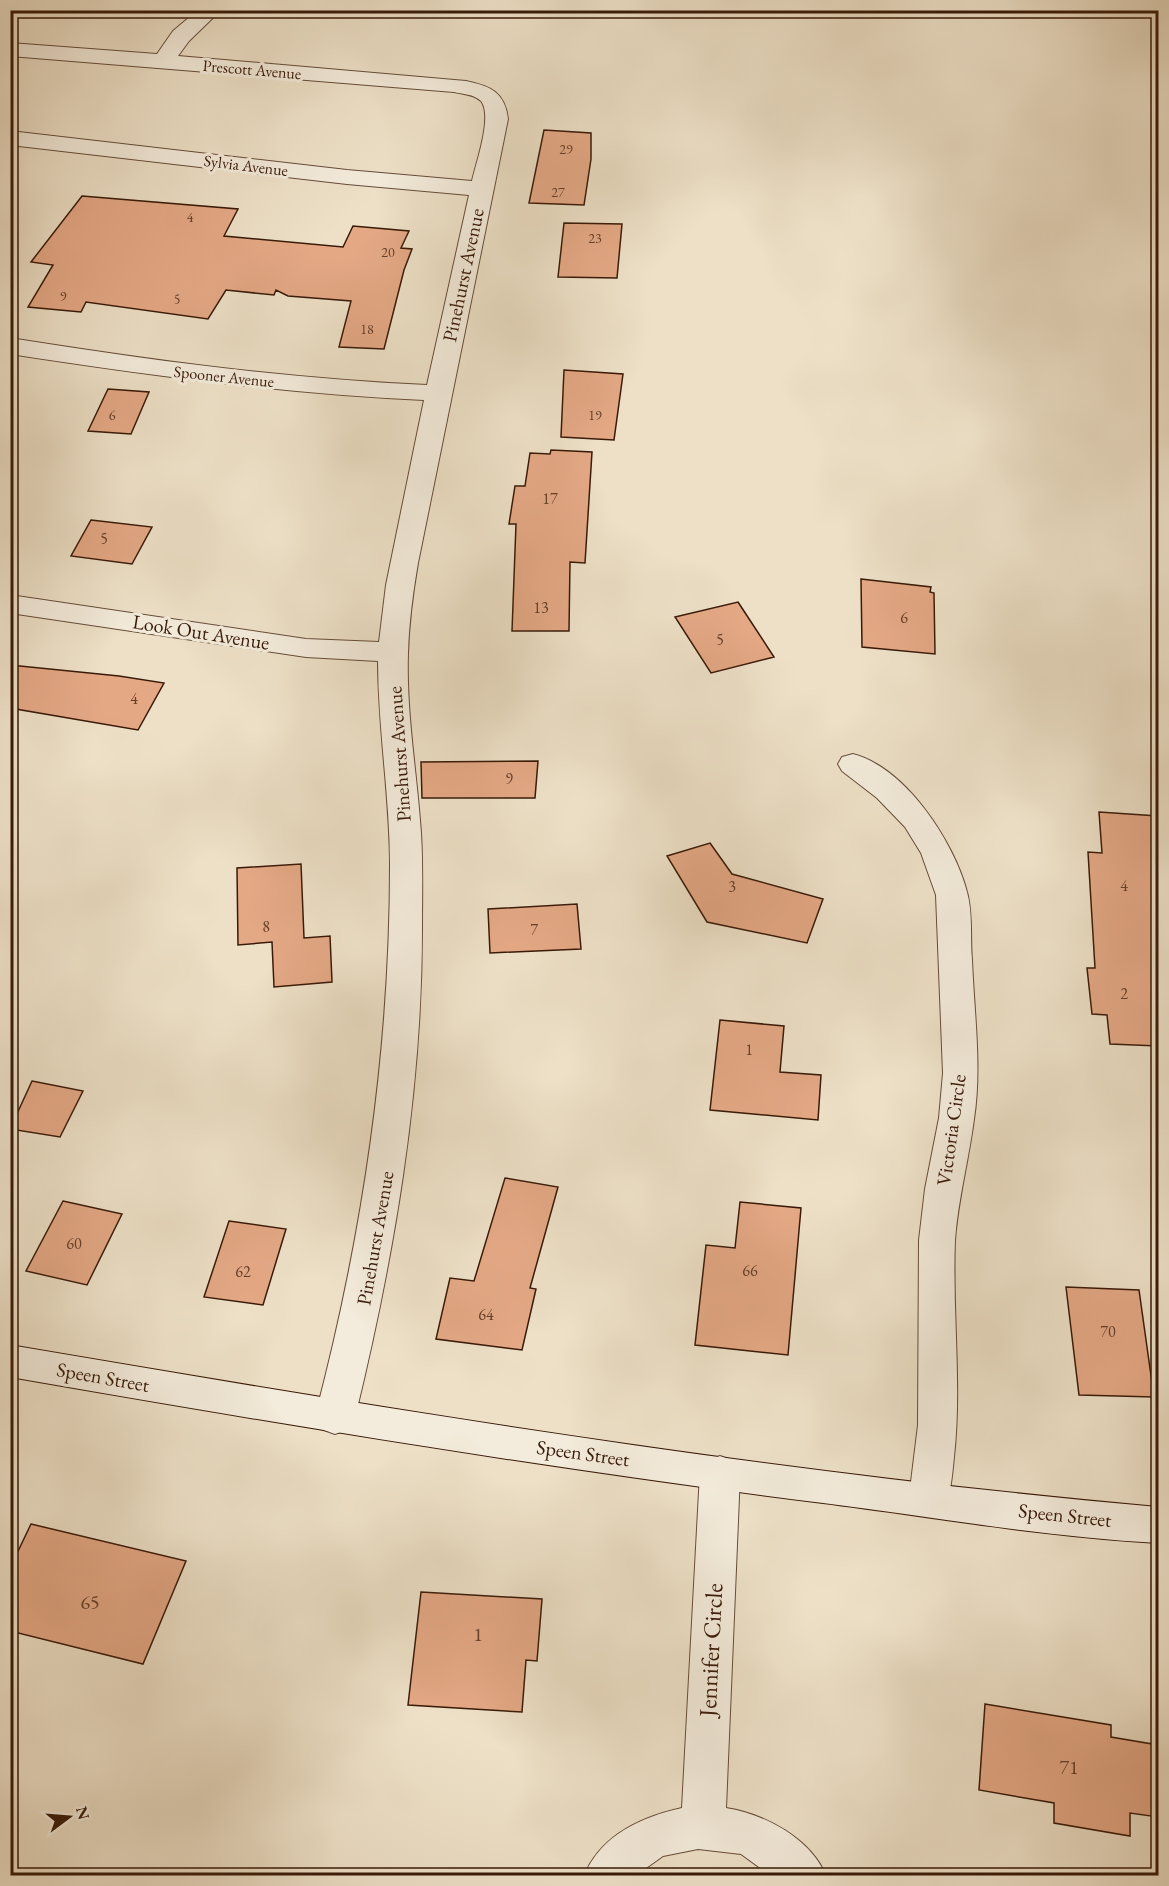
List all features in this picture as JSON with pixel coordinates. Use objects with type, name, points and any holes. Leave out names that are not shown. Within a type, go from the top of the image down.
[{"type":"street","points":[[163,61],[181,36],[211,10]]},
{"type":"street","name":"Prescott Avenue","points":[[10,49],[440,84],[470,88],[492,97]]},
{"type":"street","name":"Pinehurst Avenue","points":[[335,1417],[359,1329],[393,1132],[401,1059],[405,986],[406,862],[393,652],[402,581],[438,393],[498,118],[497,106],[492,97]]},
{"type":"street","name":"Sylvia Avenue","points":[[10,138],[337,176],[482,189]]},
{"type":"street","name":"Spooner Avenue","points":[[10,346],[175,371],[343,389],[438,393]]},
{"type":"street","name":"Look Out Avenue","points":[[10,604],[306,648],[393,652]]},
{"type":"street","name":"Victoria Circle","points":[[853,764],[877,780],[918,819],[934,843],[946,870],[952,895],[960,1073],[957,1118],[943,1190],[938,1240],[938,1425],[929,1498]]},
{"type":"street","name":"Speen Street","points":[[10,1360],[335,1417],[720,1473],[1070,1517],[1158,1525]]},
{"type":"street","name":"Jennifer Circle","points":[[703,1827],[720,1473]]},
{"type":"street","points":[[606,1875],[631,1849],[670,1831],[703,1827],[740,1832],[765,1843],[804,1875]]},
{"type":"building","points":[[544,130],[591,133],[591,159],[584,205],[529,203]]},
{"type":"building","points":[[82,196],[238,209],[224,236],[343,247],[353,226],[409,231],[401,248],[412,249],[404,270],[384,349],[339,347],[351,301],[288,296],[276,290],[274,295],[226,290],[208,319],[86,302],[81,312],[28,307],[53,265],[31,262]]},
{"type":"building","points":[[564,223],[622,224],[617,278],[558,277]]},
{"type":"building","points":[[564,370],[623,374],[614,440],[561,437]]},
{"type":"building","points":[[108,389],[149,392],[131,434],[88,431]]},
{"type":"building","points":[[551,450],[592,452],[585,563],[570,562],[569,631],[512,631],[516,524],[509,524],[515,486],[525,486],[530,453],[550,454]]},
{"type":"building","points":[[91,520],[152,527],[132,564],[71,556]]},
{"type":"building","points":[[861,579],[931,587],[930,592],[934,593],[935,654],[862,647]]},
{"type":"building","points":[[738,602],[774,657],[711,673],[675,617]]},
{"type":"building","points":[[10,665],[164,683],[138,730],[10,708]]},
{"type":"building","points":[[538,761],[535,798],[422,798],[421,762]]},
{"type":"building","points":[[1099,812],[1158,816],[1158,1046],[1110,1044],[1107,1015],[1092,1014],[1087,968],[1095,968],[1088,852],[1102,853]]},
{"type":"building","points":[[710,843],[732,874],[823,899],[807,943],[707,922],[667,856]]},
{"type":"building","points":[[301,864],[304,938],[330,936],[332,982],[274,987],[272,942],[238,945],[237,868]]},
{"type":"building","points":[[577,904],[581,949],[490,953],[488,909]]},
{"type":"building","points":[[720,1020],[784,1026],[780,1072],[821,1075],[818,1120],[710,1110]]},
{"type":"building","points":[[32,1081],[83,1091],[60,1137],[10,1129]]},
{"type":"building","points":[[505,1178],[558,1187],[530,1288],[536,1289],[522,1350],[436,1339],[450,1278],[474,1281]]},
{"type":"building","points":[[63,1201],[122,1214],[87,1285],[26,1271]]},
{"type":"building","points":[[740,1202],[801,1208],[788,1355],[695,1345],[706,1245],[735,1248]]},
{"type":"building","points":[[229,1221],[286,1229],[263,1305],[204,1297]]},
{"type":"building","points":[[1066,1287],[1139,1290],[1154,1397],[1079,1395]]},
{"type":"building","points":[[31,1524],[186,1561],[143,1664],[10,1631],[10,1568]]},
{"type":"building","points":[[421,1592],[542,1599],[537,1661],[526,1660],[522,1712],[408,1705]]},
{"type":"building","points":[[985,1704],[1111,1725],[1111,1737],[1158,1745],[1158,1817],[1130,1813],[1130,1836],[1054,1823],[1054,1803],[979,1790]]}]
